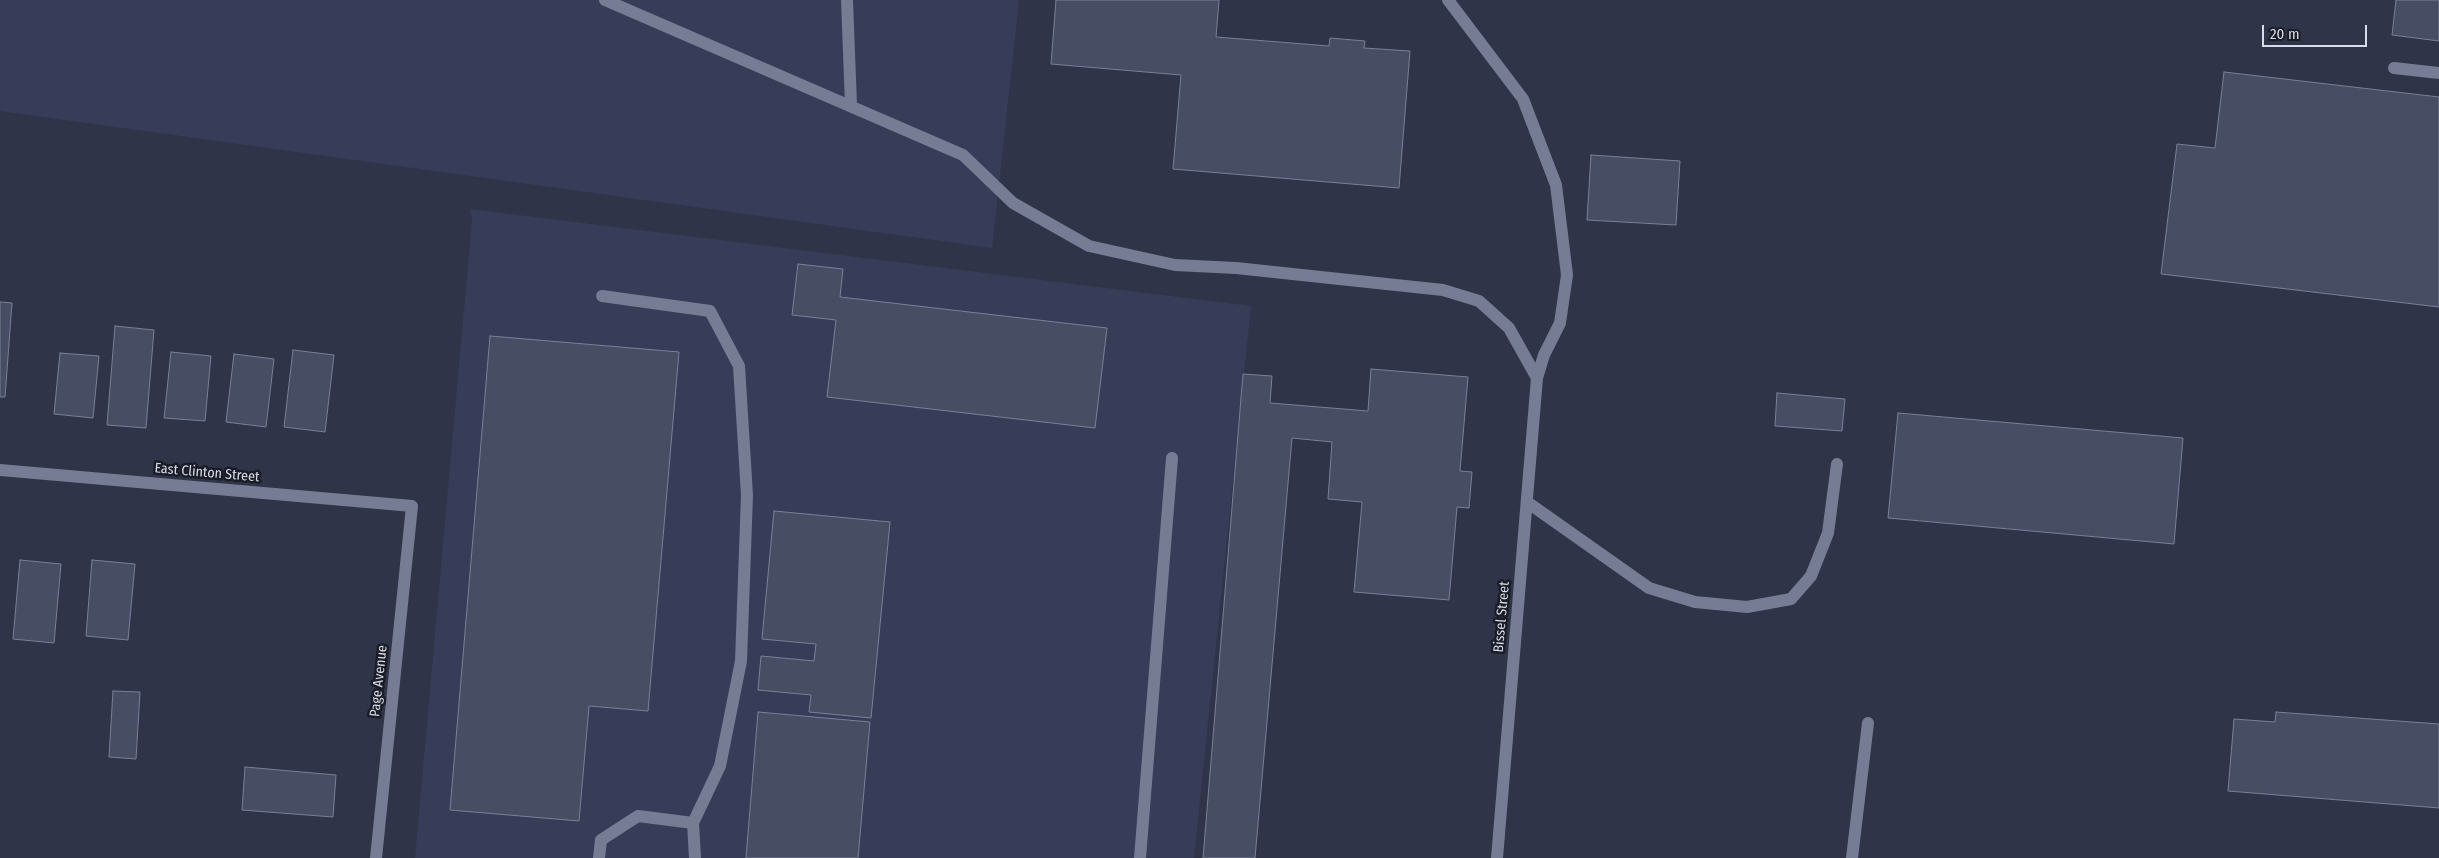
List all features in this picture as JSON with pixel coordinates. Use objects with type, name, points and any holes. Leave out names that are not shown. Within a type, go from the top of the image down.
[{"type":"street","points":[[605,0],[963,155],[1013,203],[1089,246],[1175,265],[1236,268],[1442,290],[1480,302],[1510,328],[1537,378]]},
{"type":"street","points":[[846,0],[851,105]]},
{"type":"street","name":"Bissel Street","points":[[1448,0],[1523,99],[1556,185],[1567,275],[1560,324],[1544,355],[1537,378],[1497,858]]},
{"type":"street","points":[[2394,68],[2439,74]]},
{"type":"street","points":[[602,296],[710,311],[739,366],[747,496],[741,661],[720,766],[693,823],[695,858]]},
{"type":"street","points":[[1140,858],[1172,458]]},
{"type":"street","points":[[1527,502],[1650,588],[1695,602],[1747,607],[1791,599],[1812,576],[1828,533],[1836,464]]},
{"type":"street","name":"East Clinton Street","points":[[0,470],[412,506]]},
{"type":"street","name":"Page Avenue","points":[[376,858],[412,506]]},
{"type":"street","points":[[1852,858],[1868,723]]},
{"type":"street","points":[[599,858],[600,840],[638,816],[693,823]]},
{"type":"shaded area","points":[[0,0],[1019,0],[992,248],[0,111]]},
{"type":"shaded area","points":[[470,209],[1251,306],[1194,858],[415,858],[472,220]]},
{"type":"building","points":[[1056,0],[1219,0],[1216,37],[1329,46],[1330,38],[1365,41],[1364,48],[1410,51],[1399,188],[1173,169],[1181,75],[1051,64]]},
{"type":"building","points":[[2396,0],[2439,0],[2439,41],[2392,35]]},
{"type":"building","points":[[2224,72],[2439,97],[2439,307],[2161,274],[2177,144],[2215,148]]},
{"type":"building","points":[[1591,155],[1680,161],[1676,225],[1587,220]]},
{"type":"building","points":[[798,264],[843,269],[840,297],[1107,328],[1095,428],[827,397],[836,320],[792,315]]},
{"type":"building","points":[[0,302],[12,303],[5,397],[0,397]]},
{"type":"building","points":[[115,326],[154,330],[146,428],[107,425]]},
{"type":"building","points":[[490,336],[679,352],[648,711],[589,706],[579,821],[450,810]]},
{"type":"building","points":[[293,350],[334,355],[325,432],[284,427]]},
{"type":"building","points":[[171,352],[211,356],[205,421],[164,418]]},
{"type":"building","points":[[60,353],[99,356],[93,418],[54,414]]},
{"type":"building","points":[[234,354],[274,359],[266,427],[226,422]]},
{"type":"building","points":[[1371,369],[1468,377],[1460,471],[1472,472],[1469,508],[1457,507],[1449,600],[1354,592],[1362,502],[1328,499],[1332,442],[1292,438],[1255,858],[1203,858],[1243,374],[1272,376],[1270,403],[1368,411]]},
{"type":"building","points":[[1777,393],[1845,399],[1842,431],[1775,426]]},
{"type":"building","points":[[1898,413],[2183,438],[2174,544],[1888,518]]},
{"type":"building","points":[[774,511],[890,522],[871,718],[809,712],[811,695],[758,690],[761,656],[814,661],[816,644],[762,639]]},
{"type":"building","points":[[20,560],[61,564],[54,643],[13,639]]},
{"type":"building","points":[[92,560],[135,564],[128,640],[86,636]]},
{"type":"building","points":[[113,691],[140,692],[136,759],[109,757]]},
{"type":"building","points":[[758,712],[870,722],[858,858],[746,858]]},
{"type":"building","points":[[2276,712],[2439,724],[2439,808],[2228,791],[2234,719],[2275,722]]},
{"type":"building","points":[[245,767],[336,775],[333,817],[242,810]]}]
